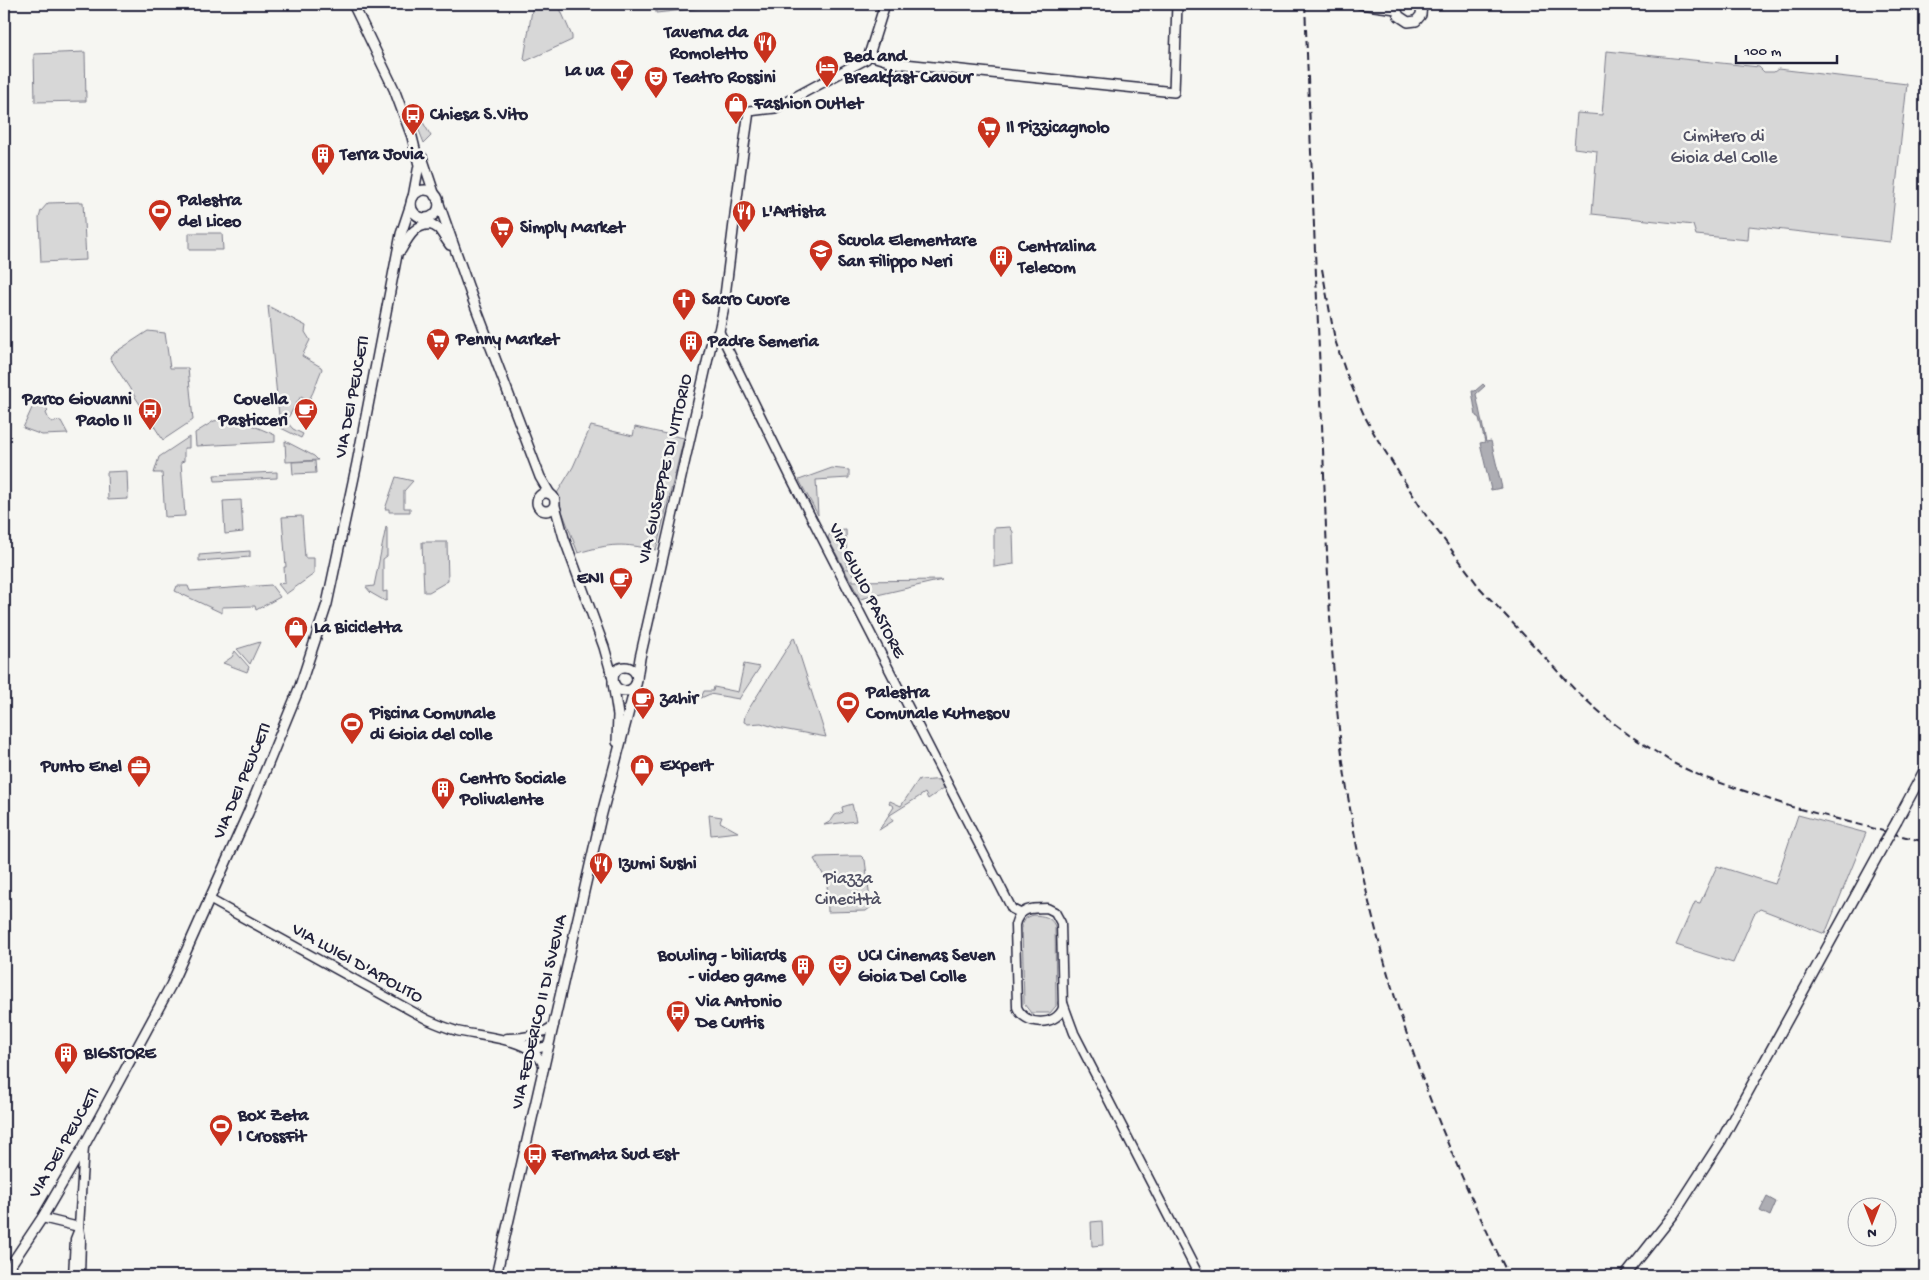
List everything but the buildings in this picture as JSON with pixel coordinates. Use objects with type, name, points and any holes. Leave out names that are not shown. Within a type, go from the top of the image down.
[{"type":"main road","points":[[353,4],[394,89],[420,159],[422,172],[437,198],[540,476],[550,494],[555,498],[555,506],[547,512]]},
{"type":"main road","points":[[885,4],[869,55],[895,62],[1174,92],[1177,4]]},
{"type":"main road","points":[[1360,4],[1397,6],[1401,19],[1412,22],[1421,15],[1422,4]]},
{"type":"main road","name":"VIA GIUSEPPE DI VITTORIO","points":[[636,681],[711,345],[724,312],[749,111],[775,108],[866,60],[869,55]]},
{"type":"main road","points":[[422,172],[412,200],[413,211],[443,233],[459,260]]},
{"type":"main road","points":[[398,257],[409,237],[437,210],[437,198],[432,193],[419,192],[412,200]]},
{"type":"main road","name":"VIA DEI PEUCETI","points":[[4,1275],[42,1218],[84,1146],[171,985],[248,813],[293,706],[325,612],[345,522],[401,234],[412,200]]},
{"type":"main road","points":[[540,476],[537,500],[540,509],[547,512],[560,525]]},
{"type":"main road","points":[[537,500],[541,494],[550,494]]},
{"type":"main road","name":"VIA FEDERICO II DI SVEVIA","points":[[555,506],[560,525],[604,647],[613,681],[618,715],[616,755]]},
{"type":"main road","name":"VIA FEDERICO II DI SVEVIA","points":[[604,647],[613,660],[624,668]]},
{"type":"main road","points":[[624,668],[633,670],[636,681],[632,688],[624,691],[616,687],[613,681],[615,672],[640,658]]},
{"type":"main road","name":"VIA FEDERICO II DI SVEVIA","points":[[496,1276],[616,755],[636,681]]},
{"type":"main road","points":[[1625,1276],[1674,1214],[1721,1141],[1925,769]]},
{"type":"street","name":"VIA GIULIO PASTORE","points":[[718,331],[791,478],[1012,909],[1020,913]]},
{"type":"street","name":"VIA LUIGI D'APOLITO","points":[[209,899],[428,1020],[456,1031],[497,1038],[517,1044],[538,1056],[542,1060],[544,1068]]},
{"type":"street","points":[[1054,1019],[1062,1011],[1063,1003],[1060,919],[1055,912],[1046,908],[1028,908],[1020,913],[1015,925],[1017,1007],[1022,1016],[1031,1021],[1054,1019],[1067,1024],[1074,1033]]},
{"type":"street","points":[[1063,1003],[1074,1033],[1199,1276]]},
{"type":"street","name":"VIA LUIGI D'APOLITO","points":[[497,1038],[522,1037],[545,1032],[554,1025]]},
{"type":"street","points":[[522,1037],[541,1039],[549,1046]]},
{"type":"street","points":[[517,1044],[539,1048],[549,1046]]},
{"type":"street","points":[[80,1276],[81,1240],[79,1227],[84,1146]]},
{"type":"street","points":[[42,1218],[79,1227]]},
{"type":"street","points":[[73,1276],[75,1240],[79,1227]]},
{"type":"green space","points":[[533,4],[558,4],[572,40],[526,61],[524,59]]},
{"type":"green space","points":[[662,4],[742,4],[656,13],[656,8],[662,8]]},
{"type":"green space","name":"Cimitero di Gioia del Colle","points":[[1607,51],[1759,67],[1764,72],[1774,72],[1778,69],[1907,84],[1890,242],[1749,226],[1748,240],[1696,235],[1693,225],[1592,214],[1597,151],[1574,148],[1577,113],[1602,115]]},
{"type":"green space","points":[[85,52],[86,101],[35,102],[34,54]]},
{"type":"green space","points":[[421,119],[431,136],[424,143],[416,123]]},
{"type":"green space","points":[[83,202],[86,260],[41,262],[39,218],[41,211],[48,203]]},
{"type":"green space","points":[[189,233],[222,233],[223,250],[189,250]]},
{"type":"green space","points":[[268,306],[306,326],[305,332],[310,340],[302,356],[322,369],[309,400],[301,396],[286,421],[293,429],[303,434],[301,438],[275,425],[279,416]]},
{"type":"green space","points":[[148,331],[165,333],[170,368],[188,368],[193,420],[163,440],[110,358],[111,355]]},
{"type":"green space","points":[[43,399],[48,406],[46,407],[48,411],[46,413],[49,420],[53,422],[61,421],[68,434],[42,435],[23,428],[32,408]]},
{"type":"green space","points":[[229,418],[242,421],[275,435],[275,442],[196,446],[195,433],[214,421]]},
{"type":"green space","points":[[591,426],[633,436],[635,427],[684,438],[656,550],[617,545],[578,553],[556,495],[573,467]]},
{"type":"green space","points":[[189,437],[189,448],[184,448],[184,461],[181,462],[185,516],[165,517],[162,473],[154,473],[159,457]]},
{"type":"green space","points":[[285,441],[314,456],[318,460],[286,462]]},
{"type":"green space","points":[[315,461],[316,473],[293,474],[292,462]]},
{"type":"green space","points":[[832,468],[849,470],[849,478],[816,480],[818,515],[799,480]]},
{"type":"green space","points":[[127,471],[128,499],[108,500],[107,472]]},
{"type":"green space","points":[[277,472],[277,478],[215,481],[214,475]]},
{"type":"green space","points":[[396,477],[413,481],[404,491],[404,508],[410,508],[410,512],[389,512],[389,509],[385,509]]},
{"type":"green space","points":[[241,500],[243,532],[225,534],[223,501]]},
{"type":"green space","points":[[302,516],[305,558],[314,558],[314,574],[286,594],[278,584],[285,583],[284,567],[286,567],[282,517]]},
{"type":"green space","points":[[386,527],[387,556],[383,559],[383,592],[387,591],[387,600],[385,601],[371,593],[366,587],[374,586]]},
{"type":"green space","points":[[1010,527],[1013,532],[1014,564],[994,567],[994,528]]},
{"type":"green space","points":[[846,530],[847,569],[852,569],[853,581],[942,580],[860,599],[828,537],[832,531]]},
{"type":"green space","points":[[422,542],[447,542],[448,581],[429,592],[424,592]]},
{"type":"green space","points":[[250,551],[250,557],[199,561],[199,555]]},
{"type":"green space","points":[[271,585],[280,597],[256,610],[255,606],[222,607],[222,613],[175,591],[177,586],[188,586],[190,591]]},
{"type":"green space","points":[[794,637],[826,737],[777,728],[761,723],[748,724],[744,722],[745,715]]},
{"type":"green space","points":[[260,642],[250,664],[237,649]]},
{"type":"green space","points":[[235,651],[249,667],[247,672],[223,663],[232,657]]},
{"type":"green space","points":[[744,664],[760,667],[739,699],[710,694],[701,698],[704,691],[713,691],[714,687],[738,692]]},
{"type":"green space","points":[[919,779],[940,780],[944,788],[928,799],[925,793],[890,815],[893,821],[879,830],[894,807],[889,803],[890,801],[901,806]]},
{"type":"green space","points":[[852,804],[856,821],[824,825],[831,821],[835,815],[843,812],[842,807]]},
{"type":"green space","points":[[709,815],[722,817],[720,822],[738,832],[711,835]]},
{"type":"green space","points":[[1798,815],[1866,833],[1825,934],[1760,909],[1754,914],[1733,963],[1676,945],[1695,902],[1700,903],[1717,866],[1775,884]]},
{"type":"green space","name":"Piazza Cinecittà","points":[[861,856],[865,860],[871,907],[866,911],[828,912],[827,881],[814,859],[818,857]]},
{"type":"green space","points":[[1033,915],[1046,917],[1055,926],[1056,1006],[1050,1013],[1031,1013],[1024,1004],[1022,925],[1026,918]]},
{"type":"green space","points":[[1102,1221],[1103,1245],[1092,1246],[1091,1222]]},
{"type":"shaded area","points":[[1483,384],[1485,386],[1476,394],[1486,442],[1491,441],[1502,488],[1491,490],[1480,443],[1485,442],[1479,418],[1476,416],[1472,391],[1475,391]]},
{"type":"shaded area","points":[[1767,1197],[1776,1202],[1770,1216],[1760,1211]]},
{"type":"railway","points":[[1305,4],[1331,635],[1339,728],[1352,820],[1378,939],[1414,1054],[1458,1166],[1482,1222],[1509,1276]]},
{"type":"railway","points":[[1322,269],[1335,340],[1346,373],[1364,415],[1376,437],[1427,517],[1480,588],[1577,692],[1629,735],[1675,764],[1703,777],[1792,807],[1925,842]]},
{"type":"place","name":"Taverna da Romoletto","points":[[765,64]]},
{"type":"place","name":"Bed and Breakfast Cavour","points":[[827,88]]},
{"type":"place","name":"La ua","points":[[622,92]]},
{"type":"place","name":"Teatro Rossini","points":[[656,99]]},
{"type":"place","name":"Fashion Outlet","points":[[736,125]]},
{"type":"place","name":"Chiesa S.Vito","points":[[413,136]]},
{"type":"place","name":"Il Pizzicagnolo","points":[[989,149]]},
{"type":"place","name":"Terra Jovia","points":[[323,176]]},
{"type":"place","name":"Palestra del Liceo","points":[[160,232]]},
{"type":"place","name":"L'Artista","points":[[744,233]]},
{"type":"place","name":"Simply Market","points":[[502,249]]},
{"type":"place","name":"Scuola Elementare San Filippo Neri","points":[[821,272]]},
{"type":"place","name":"Centralina Telecom","points":[[1001,278]]},
{"type":"place","name":"Sacro Cuore","points":[[684,321]]},
{"type":"place","name":"Penny Market","points":[[438,361]]},
{"type":"place","name":"Padre Semeria","points":[[691,363]]},
{"type":"place","name":"Parco Giovanni Paolo II","points":[[150,431]]},
{"type":"place","name":"Covella Pasticceri","points":[[306,431]]},
{"type":"place","name":"ENI","points":[[621,600]]},
{"type":"place","name":"La Bicicletta","points":[[296,649]]},
{"type":"place","name":"zahir","points":[[643,720]]},
{"type":"place","name":"Palestra Comunale Kutnesov","points":[[848,724]]},
{"type":"place","name":"Piscina Comunale di Gioia del colle","points":[[352,745]]},
{"type":"place","name":"Expert","points":[[642,787]]},
{"type":"place","name":"Punto Enel","points":[[139,788]]},
{"type":"place","name":"Centro Sociale Polivalente","points":[[443,810]]},
{"type":"place","name":"Izumi Sushi","points":[[601,885]]},
{"type":"place","name":"Bowling - biliards - video game","points":[[803,987]]},
{"type":"place","name":"UCI Cinemas Seven Gioia Del Colle","points":[[840,987]]},
{"type":"place","name":"Via Antonio De Curtis","points":[[678,1033]]},
{"type":"place","name":"BIGSTORE","points":[[66,1075]]},
{"type":"place","name":"Box Zeta I CrossFit","points":[[221,1147]]},
{"type":"place","name":"Fermata Sud Est","points":[[535,1176]]}]
